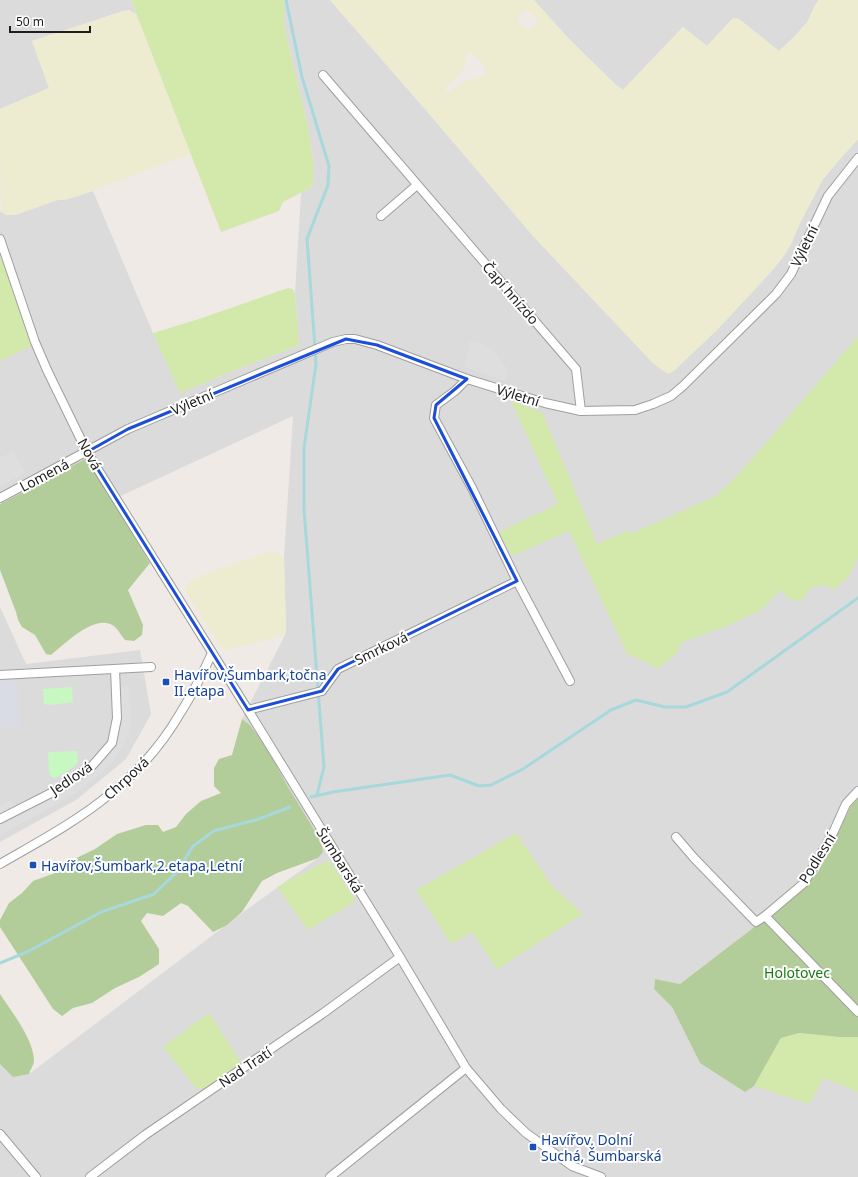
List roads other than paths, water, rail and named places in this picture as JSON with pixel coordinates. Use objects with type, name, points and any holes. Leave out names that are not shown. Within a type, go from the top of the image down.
[{"type":"street","name":"Čapí hnízdo","points":[[323,75],[576,368],[581,411]]},
{"type":"street","name":"Výletní","points":[[87,452],[128,429],[333,342],[346,339],[354,339],[377,345],[467,379],[545,403],[581,411],[636,410],[653,404],[671,396],[683,386],[776,294],[791,274],[828,196],[858,158]]},
{"type":"street","points":[[381,216],[417,185]]},
{"type":"street","name":"Nová","points":[[0,239],[35,342],[87,452],[212,653]]},
{"type":"street","points":[[467,379],[455,391],[436,405],[434,418],[472,488],[517,581],[570,681]]},
{"type":"street","name":"Lomená","points":[[0,498],[87,452]]},
{"type":"street","name":"Smrková","points":[[248,710],[322,691],[338,669],[517,581]]},
{"type":"street","name":"Šumbarská","points":[[212,653],[400,957],[466,1068],[501,1109],[526,1133],[572,1166],[601,1177]]},
{"type":"street","name":"Chrpová","points":[[0,864],[79,817],[110,794],[130,776],[147,759],[182,712],[205,670],[212,653]]},
{"type":"street","points":[[0,675],[151,667]]},
{"type":"street","name":"Jedlová","points":[[0,819],[55,791],[92,766],[112,743],[117,718],[115,669]]},
{"type":"street","name":"Podlesní","points":[[765,916],[804,883],[833,833],[846,804],[858,791]]},
{"type":"street","points":[[676,837],[694,858],[756,922],[765,916],[858,1012]]},
{"type":"street","name":"Nad Tratí","points":[[90,1177],[145,1135],[322,1014],[400,957]]},
{"type":"street","points":[[330,1177],[466,1068]]},
{"type":"street","points":[[0,1134],[36,1177]]},
{"type":"waterway","points":[[286,0],[302,77],[329,166],[328,185],[307,239],[315,348]]},
{"type":"waterway","points":[[315,351],[316,364],[304,448],[304,509],[324,767],[317,795]]},
{"type":"waterway","points":[[311,797],[333,792],[450,775],[479,786],[491,785],[523,769],[611,710],[636,700],[665,707],[686,707],[727,692],[858,598]]},
{"type":"waterway","points":[[0,963],[29,951],[101,912],[154,894],[177,872],[193,846],[214,831],[259,819],[290,807]]},
{"type":"place","name":"Havířov,Šumbark,točna II.etapa","points":[[166,682]]},
{"type":"place","name":"Havířov,Šumbark,2.etapa,Letní","points":[[33,865]]},
{"type":"place","name":"Havířov, Dolní Suchá, Šumbarská","points":[[533,1147]]},
{"type":"park label","name":"Holotovec","points":[[797,972]]}]
